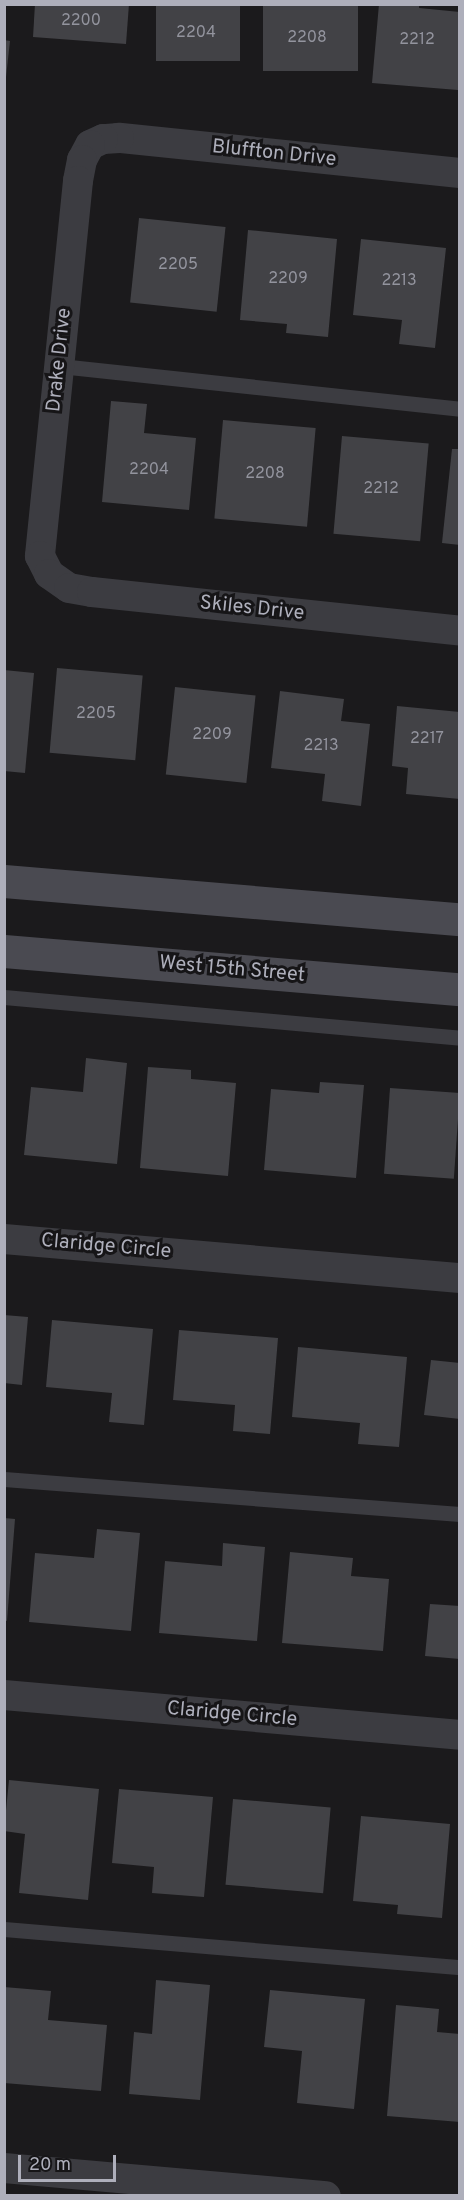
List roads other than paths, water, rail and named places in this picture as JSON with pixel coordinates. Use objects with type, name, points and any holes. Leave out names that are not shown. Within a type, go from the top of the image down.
[{"type":"main road","points":[[4,881],[459,919]]},
{"type":"main road","name":"West 15th Street","points":[[4,951],[459,989]]},
{"type":"street","name":"Bluffton Drive","points":[[90,145],[103,139],[119,138],[459,173]]},
{"type":"street","name":"Drake Drive","points":[[49,574],[40,556],[40,538],[78,181],[82,160],[90,145]]},
{"type":"street","name":"Skiles Drive","points":[[49,574],[69,588],[92,592],[459,631]]},
{"type":"street","name":"Claridge Circle","points":[[4,1239],[459,1278]]},
{"type":"street","name":"Claridge Circle","points":[[4,1695],[459,1735]]},
{"type":"street","points":[[4,2168],[326,2196]]},
{"type":"lane","points":[[60,366],[459,409]]},
{"type":"lane","points":[[4,997],[459,1038]]},
{"type":"lane","points":[[4,1479],[459,1514]]},
{"type":"lane","points":[[4,1929],[459,1967]]}]
